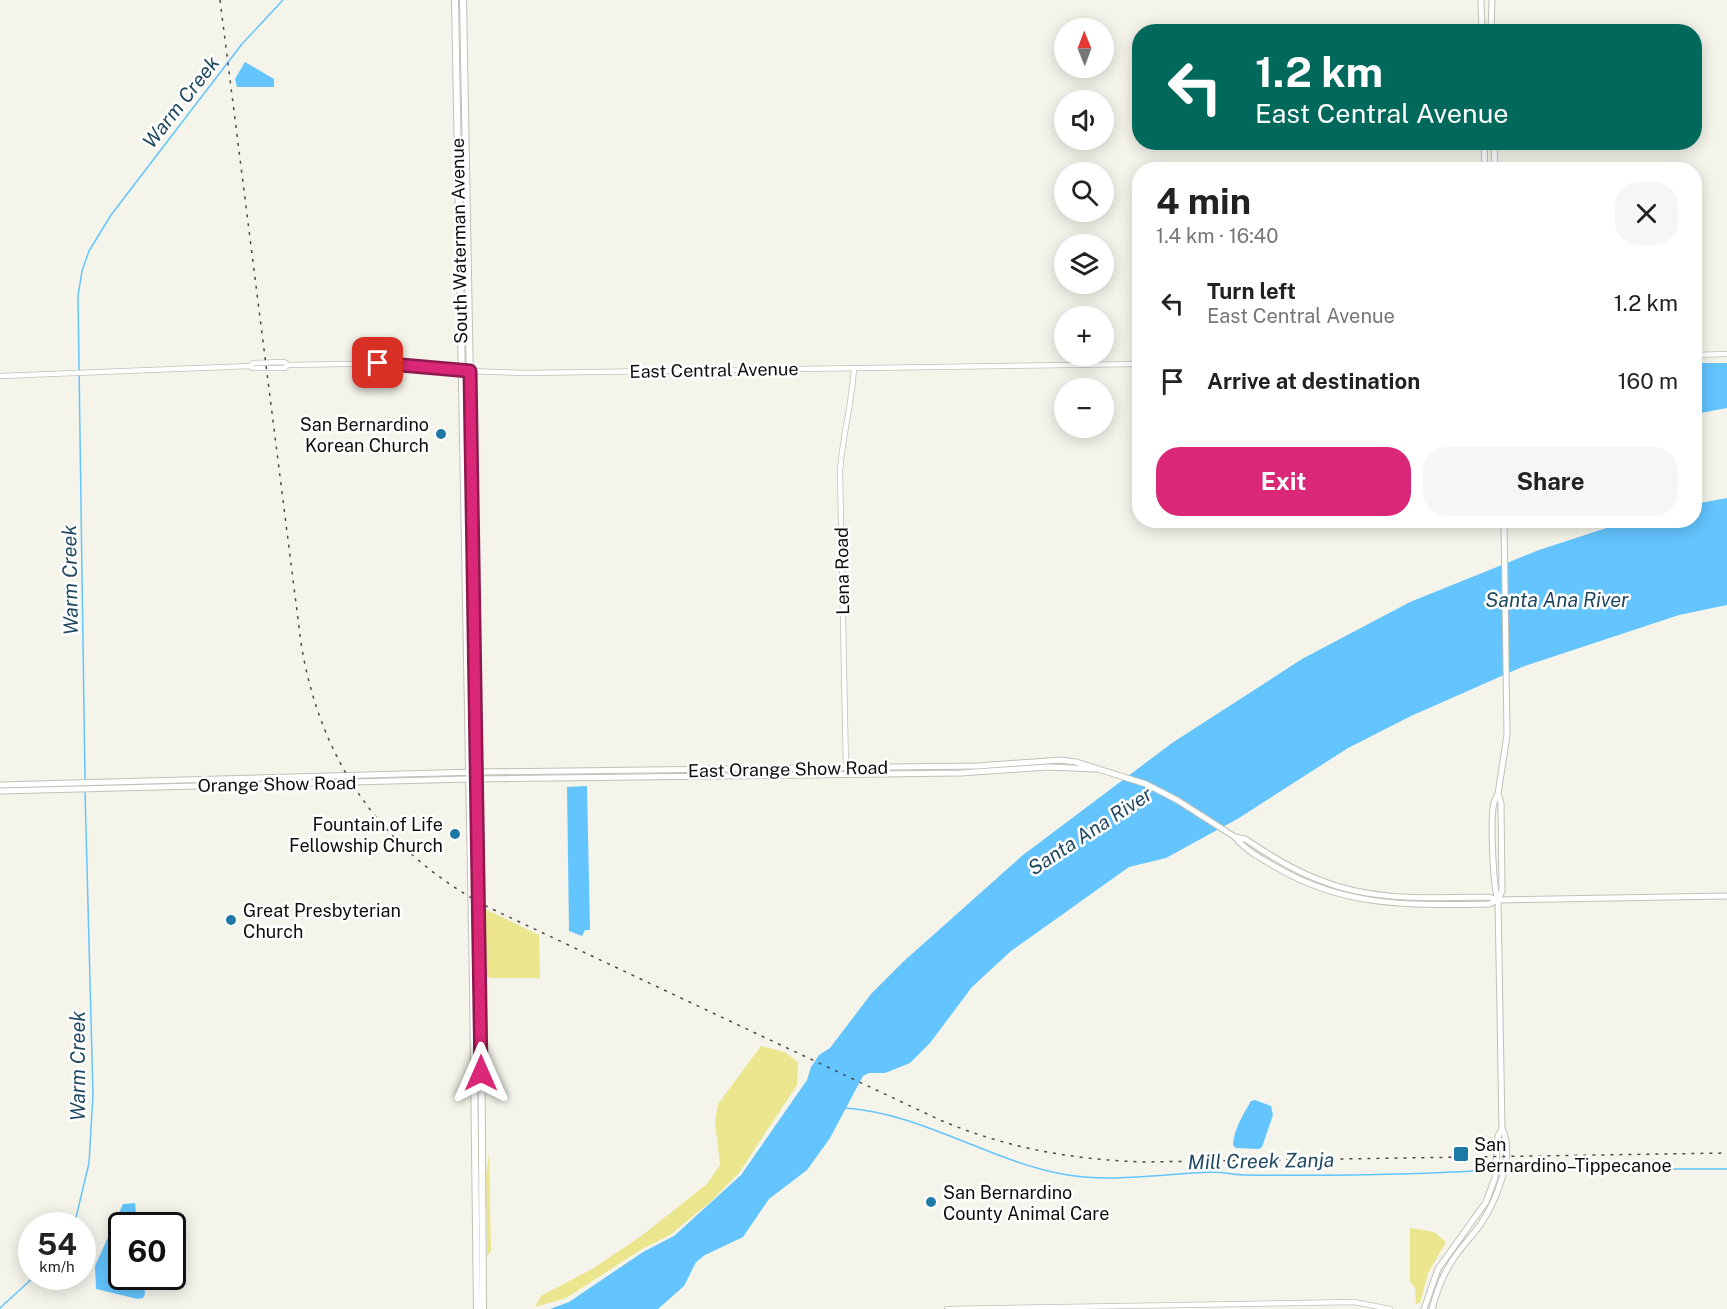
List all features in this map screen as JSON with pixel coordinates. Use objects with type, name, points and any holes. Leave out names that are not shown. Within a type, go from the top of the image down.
[{"type":"main road","name":"South Waterman Avenue","points":[[455,0],[479,1276],[483,1309]]},
{"type":"main road","name":"South Waterman Avenue","points":[[462,0],[481,986],[477,1309]]},
{"type":"main road","points":[[1481,0],[1482,24]]},
{"type":"main road","points":[[1491,24],[1492,0]]},
{"type":"main road","points":[[459,259],[463,261],[468,292]]},
{"type":"main road","points":[[1432,1309],[1444,1275],[1462,1246],[1486,1216],[1503,1176],[1505,1163],[1506,1136],[1502,1129],[1498,900],[1502,891],[1502,803],[1498,794],[1507,735],[1504,528]]},
{"type":"main road","name":"East Orange Show Road","points":[[469,776],[607,778],[902,771],[1008,767],[1061,760],[1105,770],[1158,789],[1235,837]]},
{"type":"main road","points":[[607,771],[607,778]]},
{"type":"main road","name":"East Orange Show Road","points":[[477,776],[607,771],[846,772]]},
{"type":"main road","name":"Orange Show Road","points":[[48,786],[469,776]]},
{"type":"main road","points":[[0,785],[48,786]]},
{"type":"main road","points":[[0,791],[48,786]]},
{"type":"main road","points":[[1235,837],[1240,844],[1289,874],[1328,891],[1401,905],[1489,904],[1498,900]]},
{"type":"main road","points":[[1235,837],[1245,839],[1292,868],[1330,884],[1376,895],[1402,898],[1488,897],[1498,900],[1727,896]]},
{"type":"main road","points":[[1289,874],[1292,868]]},
{"type":"main road","points":[[1424,1309],[1438,1269],[1456,1241],[1478,1215],[1494,1178],[1498,1136],[1502,1129]]},
{"type":"main road","points":[[1456,1241],[1462,1246]]},
{"type":"street","points":[[1702,355],[1727,354]]},
{"type":"street","name":"East Central Avenue","points":[[0,376],[250,366],[253,363],[266,362],[284,362],[288,365],[396,363],[470,371],[557,373],[1132,364]]},
{"type":"street","name":"Lena Road","points":[[846,772],[840,472],[844,435],[853,394],[854,368]]},
{"type":"street","points":[[947,1309],[1354,1302],[1390,1309]]},
{"type":"shaded area","points":[[485,909],[539,935],[540,978],[490,978],[486,975]]},
{"type":"shaded area","points":[[761,1046],[784,1052],[798,1062],[797,1085],[739,1173],[709,1203],[670,1235],[642,1249],[566,1298],[535,1307],[541,1296],[592,1269],[640,1237],[707,1184],[720,1165],[715,1121],[718,1104]]},
{"type":"shaded area","points":[[489,1154],[491,1251],[487,1256],[486,1175]]},
{"type":"shaded area","points":[[1410,1228],[1434,1232],[1446,1242],[1428,1273],[1420,1303],[1416,1304],[1415,1288],[1410,1281]]},
{"type":"water","points":[[245,62],[274,79],[274,87],[237,87],[235,79]]},
{"type":"water","points":[[1702,363],[1727,363],[1727,408],[1702,413]]},
{"type":"water","name":"Santa Ana River","points":[[1727,498],[1727,605],[1679,615],[1522,667],[1411,716],[1348,748],[1239,818],[1166,858],[1129,867],[1011,951],[972,987],[930,1043],[910,1063],[885,1073],[869,1073],[863,1076],[830,1138],[807,1170],[769,1199],[743,1237],[705,1255],[696,1262],[684,1286],[658,1309],[550,1309],[569,1302],[643,1252],[674,1236],[741,1175],[807,1080],[811,1067],[819,1055],[830,1048],[871,994],[904,961],[1023,855],[1172,743],[1302,659],[1410,602],[1539,550],[1607,528],[1702,528],[1702,503]]},
{"type":"water","points":[[587,786],[590,930],[585,930],[582,936],[569,931],[567,787]]},
{"type":"water","points":[[1255,1100],[1271,1106],[1273,1115],[1262,1147],[1259,1149],[1236,1148],[1233,1145],[1237,1128],[1251,1101]]},
{"type":"water","points":[[135,1203],[136,1212],[119,1212],[123,1204]]},
{"type":"water","points":[[108,1237],[108,1290],[145,1290],[143,1298],[138,1299],[96,1289],[96,1264]]},
{"type":"waterway","name":"Warm Creek","points":[[85,780],[78,296],[82,271],[89,251],[111,215],[242,44],[283,0]]},
{"type":"waterway","name":"Warm Creek","points":[[77,1212],[89,1163],[93,1095],[85,791]]},
{"type":"waterway","name":"Mill Creek Zanja","points":[[845,1108],[901,1118],[1035,1167],[1080,1177],[1117,1178],[1211,1172],[1247,1175],[1370,1175],[1492,1170]]},
{"type":"waterway","name":"Mill Creek Zanja","points":[[1506,1169],[1727,1169]]},
{"type":"waterway","name":"Warm Creek","points":[[0,1308],[20,1290]]},
{"type":"railway","points":[[220,0],[301,643],[310,686],[324,727],[341,765],[363,800],[389,832],[419,861],[454,887],[492,909],[940,1120],[990,1138],[1041,1151],[1092,1159],[1145,1162],[1727,1153]]},
{"type":"place","name":"San Bernardino Korean Church","points":[[441,434]]},
{"type":"place","name":"Fountain of Life Fellowship Church","points":[[455,834]]},
{"type":"place","name":"Great Presbyterian Church","points":[[231,920]]},
{"type":"place","name":"San Bernardino–Tippecanoe","points":[[1461,1154]]},
{"type":"place","name":"San Bernardino County Animal Care","points":[[931,1202]]},
{"type":"route","points":[[378,363],[413,364],[470,371],[481,1073]]}]
